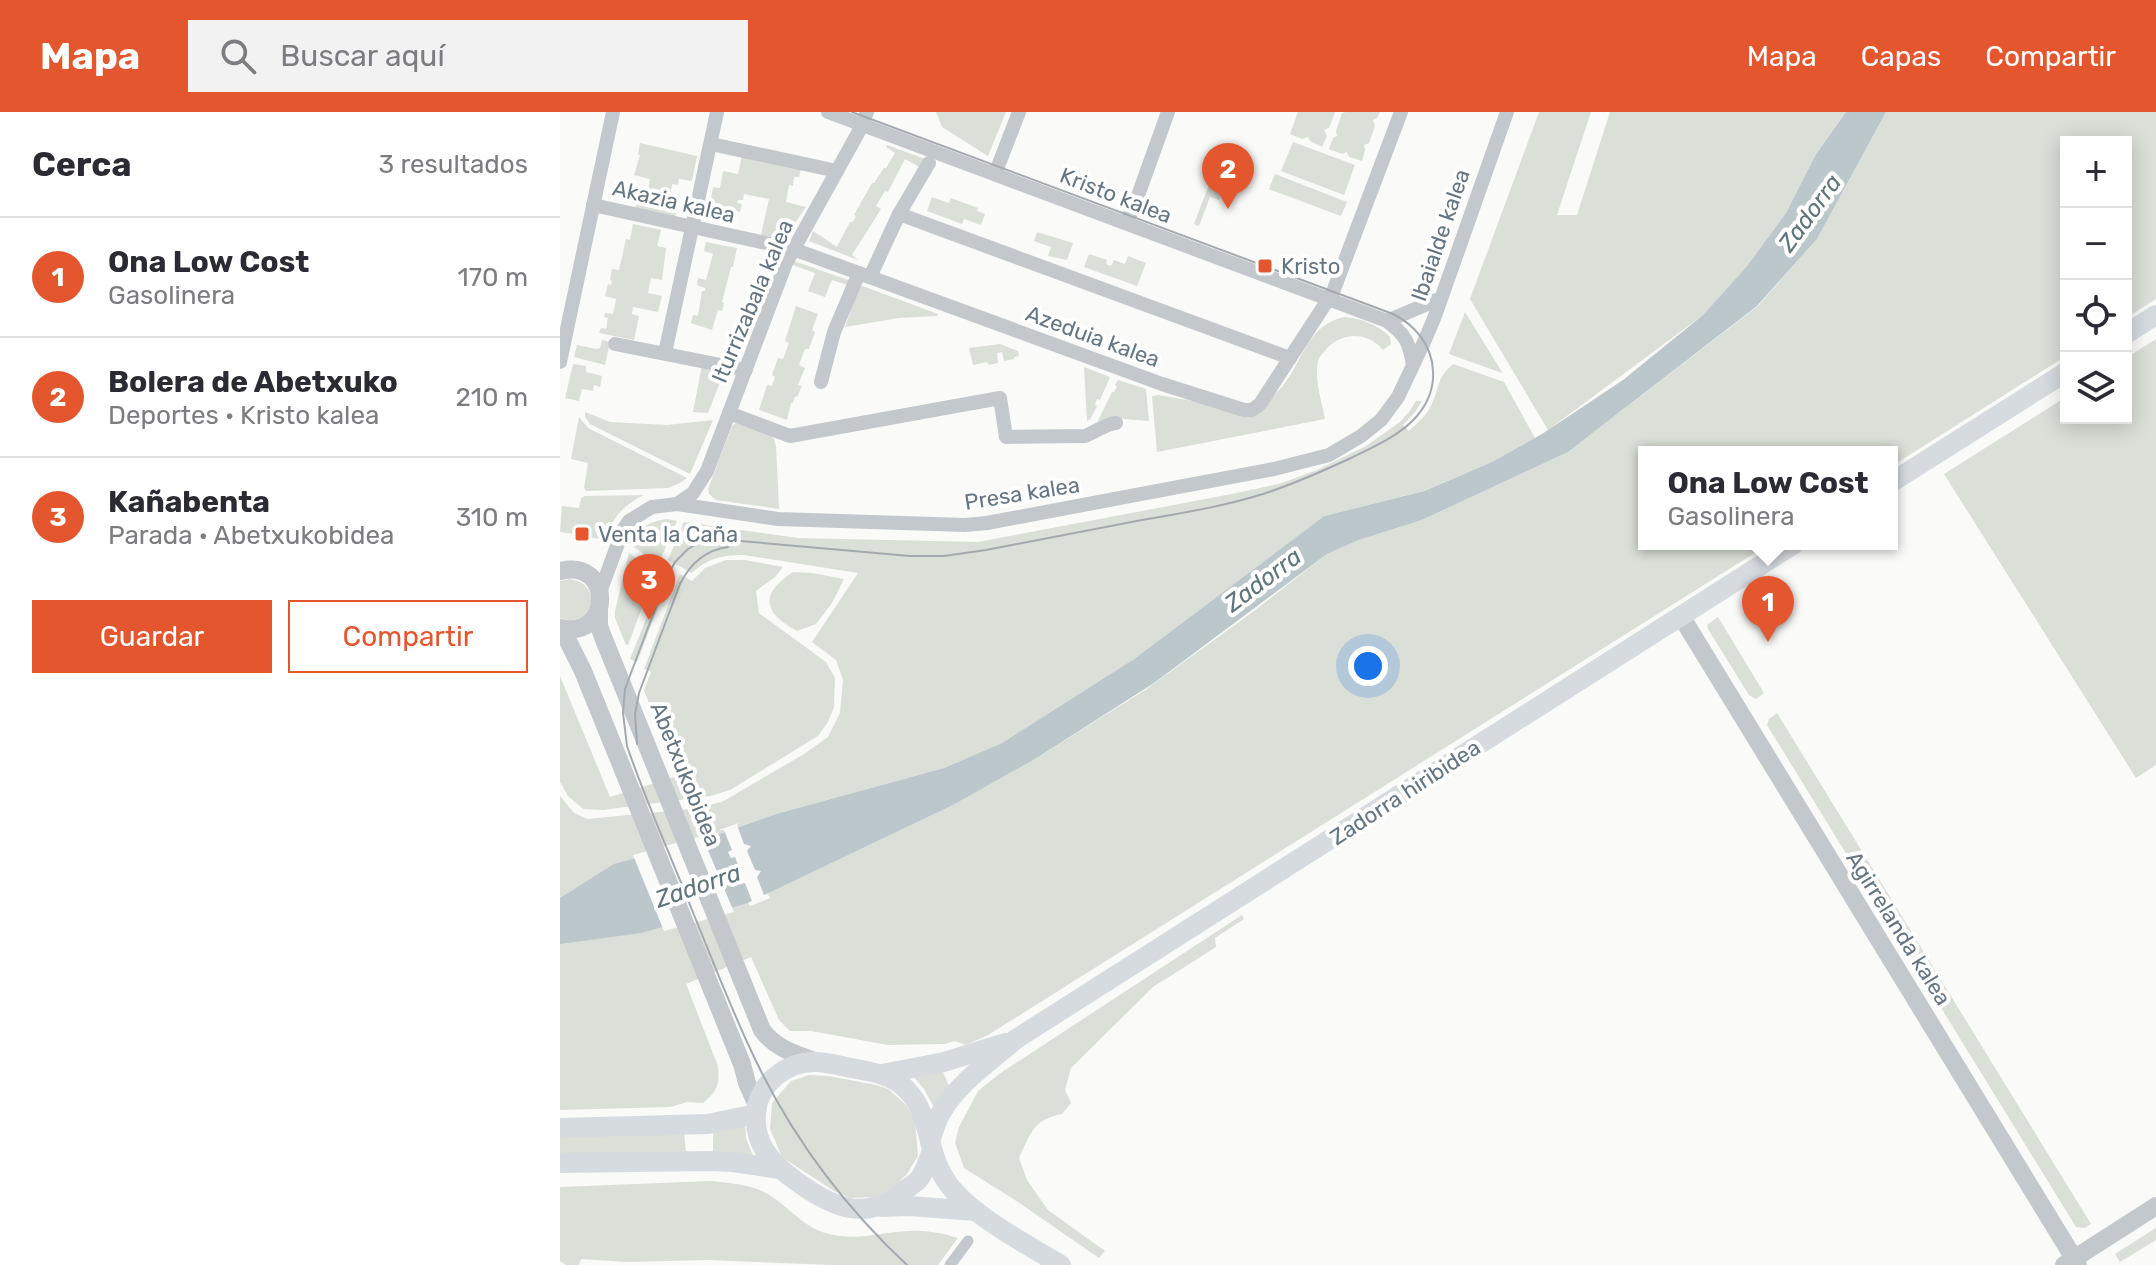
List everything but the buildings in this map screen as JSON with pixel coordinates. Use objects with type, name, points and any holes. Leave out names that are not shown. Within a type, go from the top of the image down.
[{"type":"main road","points":[[2132,330],[2156,315]]},
{"type":"main road","points":[[1898,478],[2060,376]]},
{"type":"main road","name":"Zadorra hiribidea","points":[[877,1207],[892,1201],[920,1178],[942,1110],[975,1073],[1016,1039],[1785,550]]},
{"type":"main road","name":"Zadorra hiribidea","points":[[882,1074],[944,1062],[1016,1039]]},
{"type":"main road","name":"Zadorra hiribidea","points":[[757,1110],[773,1077],[804,1062],[882,1074],[907,1089],[925,1121],[931,1146]]},
{"type":"main road","points":[[560,1128],[708,1124],[757,1110],[756,1130],[770,1160],[820,1198],[855,1210],[909,1206],[976,1211]]},
{"type":"main road","points":[[931,1146],[945,1179],[976,1211],[1061,1265]]},
{"type":"main road","points":[[560,1163],[709,1161],[779,1169]]},
{"type":"street","points":[[560,362],[613,112]]},
{"type":"street","points":[[665,353],[717,112]]},
{"type":"street","name":"Kristo kalea","points":[[828,112],[864,118],[995,174],[1387,321]]},
{"type":"street","points":[[995,174],[1019,112]]},
{"type":"street","points":[[1126,223],[1168,112]]},
{"type":"street","name":"Azeduia kalea","points":[[793,249],[1162,384],[1252,410],[1260,404],[1329,299],[1401,112]]},
{"type":"street","name":"Ibaialde kalea","points":[[1412,368],[1507,112]]},
{"type":"street","name":"Iturrizabala kalea","points":[[677,504],[693,493],[707,471],[793,249],[864,118]]},
{"type":"street","points":[[711,144],[837,171]]},
{"type":"street","points":[[821,382],[834,332],[929,163]]},
{"type":"street","name":"Akazia kalea","points":[[593,205],[793,249]]},
{"type":"street","points":[[899,214],[1290,358]]},
{"type":"street","points":[[1387,321],[1439,299]]},
{"type":"street","points":[[1387,321],[1402,331],[1407,340],[1412,368]]},
{"type":"street","points":[[615,344],[746,370]]},
{"type":"street","name":"Presa kalea","points":[[600,601],[616,545],[629,521],[652,507],[677,504],[813,521],[965,525],[1013,519],[1259,472],[1329,455],[1381,420],[1398,397],[1412,368]]},
{"type":"street","points":[[729,413],[790,436],[1000,398],[1006,437],[1085,436],[1116,423]]},
{"type":"street","points":[[561,569],[584,572],[595,582],[600,601],[595,617],[585,626],[570,630],[561,628]]},
{"type":"street","name":"Abetxukobidea","points":[[600,601],[599,626],[603,637],[762,1030],[787,1051],[817,1062]]},
{"type":"street","name":"Agirrelanda kalea","points":[[1681,616],[2071,1263]]},
{"type":"street","points":[[561,628],[583,671],[742,1064],[757,1110]]},
{"type":"street","points":[[2071,1263],[2156,1206]]},
{"type":"street","points":[[950,1265],[968,1241]]},
{"type":"shaded area","points":[[936,112],[1006,112],[988,156],[942,127]]},
{"type":"shaded area","points":[[1298,112],[1335,112],[1329,128],[1324,130],[1327,136],[1322,147],[1308,137],[1302,139],[1290,134]]},
{"type":"shaded area","points":[[1380,112],[1373,120],[1375,126],[1369,143],[1364,145],[1362,161],[1349,157],[1347,152],[1342,154],[1329,149],[1337,136],[1342,113]]},
{"type":"shaded area","points":[[1539,112],[1591,112],[1557,215],[1577,215],[1610,112],[1846,112],[1816,154],[1786,213],[1747,266],[1703,315],[1548,430],[1470,299]]},
{"type":"shaded area","points":[[1886,112],[2156,112],[2156,299],[2132,314],[2132,136],[2060,136],[2060,360],[1898,462],[1898,446],[1638,446],[1638,550],[1759,550],[988,1035],[966,1045],[955,1041],[888,1045],[811,1031],[790,1031],[779,1020],[751,957],[686,984],[718,1066],[716,1087],[703,1103],[560,1110],[560,796],[574,813],[587,819],[691,809],[722,802],[828,737],[840,713],[843,680],[836,660],[812,642],[858,573],[744,555],[716,558],[692,573],[668,560],[684,522],[798,538],[978,542],[1237,493],[1282,483],[1366,446],[1400,422],[1416,401],[1422,401],[1403,425],[1409,431],[1429,410],[1441,379],[1453,364],[1504,382],[1535,438],[1492,462],[1423,491],[1324,516],[1134,659],[1002,743],[944,768],[776,814],[703,840],[748,903],[953,805],[1035,759],[1145,690],[1327,554],[1422,520],[1568,452],[1758,306],[1817,239]]},
{"type":"shaded area","points":[[1293,142],[1355,165],[1344,195],[1281,171]]},
{"type":"shaded area","points":[[640,143],[697,156],[692,181],[679,179],[678,185],[672,184],[670,196],[648,191],[650,179],[634,175]]},
{"type":"shaded area","points":[[887,145],[925,159],[921,168],[905,159],[888,192],[885,191],[876,206],[881,209],[852,255],[858,260],[809,241],[813,231],[837,247],[872,183],[895,153]]},
{"type":"shaded area","points":[[742,156],[801,168],[799,177],[794,177],[793,186],[789,185],[786,202],[806,207],[784,239],[761,235],[769,199],[744,194],[743,200],[737,203],[742,204],[740,212],[710,205],[713,187],[720,188],[723,171],[738,174]]},
{"type":"shaded area","points":[[1218,161],[1233,163],[1219,200],[1210,197],[1199,226],[1194,224]]},
{"type":"shaded area","points":[[1275,174],[1347,202],[1341,216],[1269,189]]},
{"type":"shaded area","points":[[639,192],[678,201],[675,217],[635,208]]},
{"type":"shaded area","points":[[932,197],[949,203],[951,198],[978,208],[977,211],[985,214],[981,225],[964,219],[962,224],[927,211]]},
{"type":"shaded area","points":[[633,224],[661,230],[657,246],[666,248],[662,280],[651,278],[648,293],[662,296],[658,312],[633,307],[632,314],[639,316],[634,340],[599,333],[601,328],[606,329],[608,318],[604,317],[605,313],[613,314],[616,299],[605,296],[608,284],[611,285],[612,269],[619,270]]},
{"type":"shaded area","points":[[1037,232],[1073,243],[1067,260],[1048,256],[1051,247],[1034,241]]},
{"type":"shaded area","points":[[706,242],[737,248],[722,311],[718,310],[712,330],[691,323],[693,315],[698,316],[702,291],[705,291],[697,285],[698,278],[706,280],[713,254],[704,251]]},
{"type":"shaded area","points":[[1089,254],[1107,260],[1106,264],[1111,266],[1114,260],[1125,264],[1128,256],[1146,263],[1137,286],[1084,267]]},
{"type":"shaded area","points":[[794,261],[851,281],[848,285],[832,280],[825,297],[808,291],[815,273],[793,265]]},
{"type":"shaded area","points":[[860,285],[938,314],[845,327]]},
{"type":"shaded area","points":[[796,306],[818,314],[809,349],[805,349],[799,365],[805,368],[798,385],[802,386],[791,403],[787,420],[759,410],[767,385],[772,386],[778,358],[783,359],[789,343],[785,341]]},
{"type":"shaded area","points":[[1465,312],[1502,372],[1502,373],[1449,354]]},
{"type":"shaded area","points":[[1344,317],[1375,326],[1390,337],[1391,344],[1383,350],[1369,339],[1345,337],[1330,345],[1322,354],[1317,376],[1325,419],[1157,452],[1152,396],[1199,402],[1243,416],[1279,390],[1320,329]]},
{"type":"shaded area","points":[[2156,339],[2156,765],[2136,778],[1944,474],[2060,401],[2060,424],[2132,424],[2132,354]]},
{"type":"shaded area","points":[[602,340],[610,342],[605,365],[574,357],[577,345],[597,349]]},
{"type":"shaded area","points":[[1000,344],[1018,351],[1019,356],[1004,361],[1002,352],[997,353],[998,363],[973,365],[969,348]]},
{"type":"shaded area","points":[[573,364],[586,366],[586,372],[602,376],[600,387],[594,385],[593,391],[582,389],[579,401],[565,398]]},
{"type":"shaded area","points":[[702,365],[729,374],[722,377],[708,413],[693,412]]},
{"type":"shaded area","points":[[1084,367],[1110,377],[1087,421]]},
{"type":"shaded area","points":[[1118,380],[1146,389],[1149,421],[1111,418],[1098,421]]},
{"type":"shaded area","points":[[585,412],[610,422],[667,425],[713,420],[690,474],[590,424]]},
{"type":"shaded area","points":[[579,417],[588,428],[687,478],[668,488],[586,491],[588,463],[571,459]]},
{"type":"shaded area","points":[[737,422],[772,433],[776,446],[779,509],[716,500],[709,494],[708,489],[732,426]]},
{"type":"shaded area","points":[[644,495],[619,513],[605,540],[588,537],[588,533],[575,530],[574,534],[560,532],[562,506],[579,508],[581,498],[585,496]]},
{"type":"shaded area","points":[[666,519],[677,521],[658,565],[632,545],[644,527]]},
{"type":"shaded area","points":[[629,553],[655,573],[626,645],[615,611]]},
{"type":"shaded area","points":[[726,560],[783,567],[756,591],[759,613],[826,662],[835,678],[834,707],[828,722],[818,736],[730,790],[710,796],[603,810],[583,809],[568,796],[560,782],[560,676],[610,797],[677,776],[644,690],[651,672],[644,669],[680,574],[692,581],[705,568]]},
{"type":"shaded area","points":[[793,572],[844,579],[832,603],[816,624],[797,631],[777,617],[770,603],[774,588]]},
{"type":"shaded area","points":[[663,577],[669,579],[637,662],[630,659]]},
{"type":"shaded area","points":[[569,579],[588,588],[591,596],[587,612],[581,618],[572,620],[560,618],[560,581]]},
{"type":"shaded area","points":[[1718,617],[1764,693],[1756,699],[1749,695],[1708,629],[1707,625]]},
{"type":"shaded area","points":[[1777,713],[2091,1224],[2085,1228],[2076,1227],[1767,725]]},
{"type":"shaded area","points":[[1242,915],[1244,919],[1215,938],[1216,947],[1153,987],[1071,1068],[1065,1090],[1071,1103],[1062,1114],[1039,1124],[1019,1158],[1027,1180],[1048,1210],[1105,1251],[1099,1258],[964,1168],[955,1143],[959,1127],[978,1091],[999,1074]]},
{"type":"shaded area","points":[[942,1070],[950,1088],[935,1109],[912,1075]]},
{"type":"shaded area","points":[[809,1075],[876,1085],[888,1089],[905,1104],[915,1120],[918,1156],[894,1187],[875,1197],[850,1198],[782,1157],[770,1129],[772,1103],[791,1081]]},
{"type":"shaded area","points":[[745,1124],[746,1138],[753,1156],[713,1154],[713,1130]]},
{"type":"shaded area","points":[[684,1131],[686,1154],[560,1157],[560,1135]]},
{"type":"shaded area","points":[[711,1181],[760,1190],[807,1224],[834,1235],[856,1237],[915,1231],[958,1238],[938,1265],[581,1259],[579,1265],[566,1265],[560,1261],[560,1187]]},
{"type":"shaded area","points":[[2156,1228],[2156,1240],[2120,1262],[2115,1254]]},
{"type":"water","name":"Zadorra","points":[[1846,112],[1886,112],[1817,239],[1757,306],[1568,452],[1422,520],[1327,554],[1154,683],[1035,759],[953,805],[748,903],[641,933],[560,944],[560,898],[614,864],[703,840],[776,814],[944,768],[1002,743],[1134,659],[1324,516],[1424,491],[1492,462],[1542,434],[1623,380],[1703,315],[1747,266],[1786,213],[1816,154]]},
{"type":"pier","points":[[739,823],[737,825],[744,844],[751,846],[747,851],[755,870],[761,871],[757,877],[764,895],[768,894],[770,898],[750,906],[748,903],[752,901],[745,883],[741,884],[739,877],[742,875],[735,857],[731,858],[728,852],[732,850],[724,830],[719,830]]},
{"type":"pier","points":[[702,836],[734,912],[664,931],[633,855]]},
{"type":"tram line","points":[[852,112],[1393,314],[1408,324],[1426,344],[1433,371],[1431,389],[1424,406],[1395,435],[1309,477],[1236,502],[944,556],[910,556],[718,539],[700,542],[675,562],[625,689],[623,713],[627,746],[747,1043],[786,1117],[842,1195],[907,1265]]},
{"type":"tram line","points":[[637,744],[635,714],[639,693],[680,584],[699,559],[712,551],[728,547]]},
{"type":"place","name":"Bolera de Abetxuko","points":[[1228,209]]},
{"type":"place","name":"Kristo","points":[[1265,266]]},
{"type":"place","name":"Venta la Caña","points":[[582,534]]},
{"type":"place","name":"Kañabenta","points":[[649,620]]},
{"type":"place","name":"Ona Low Cost","points":[[1768,642]]}]
